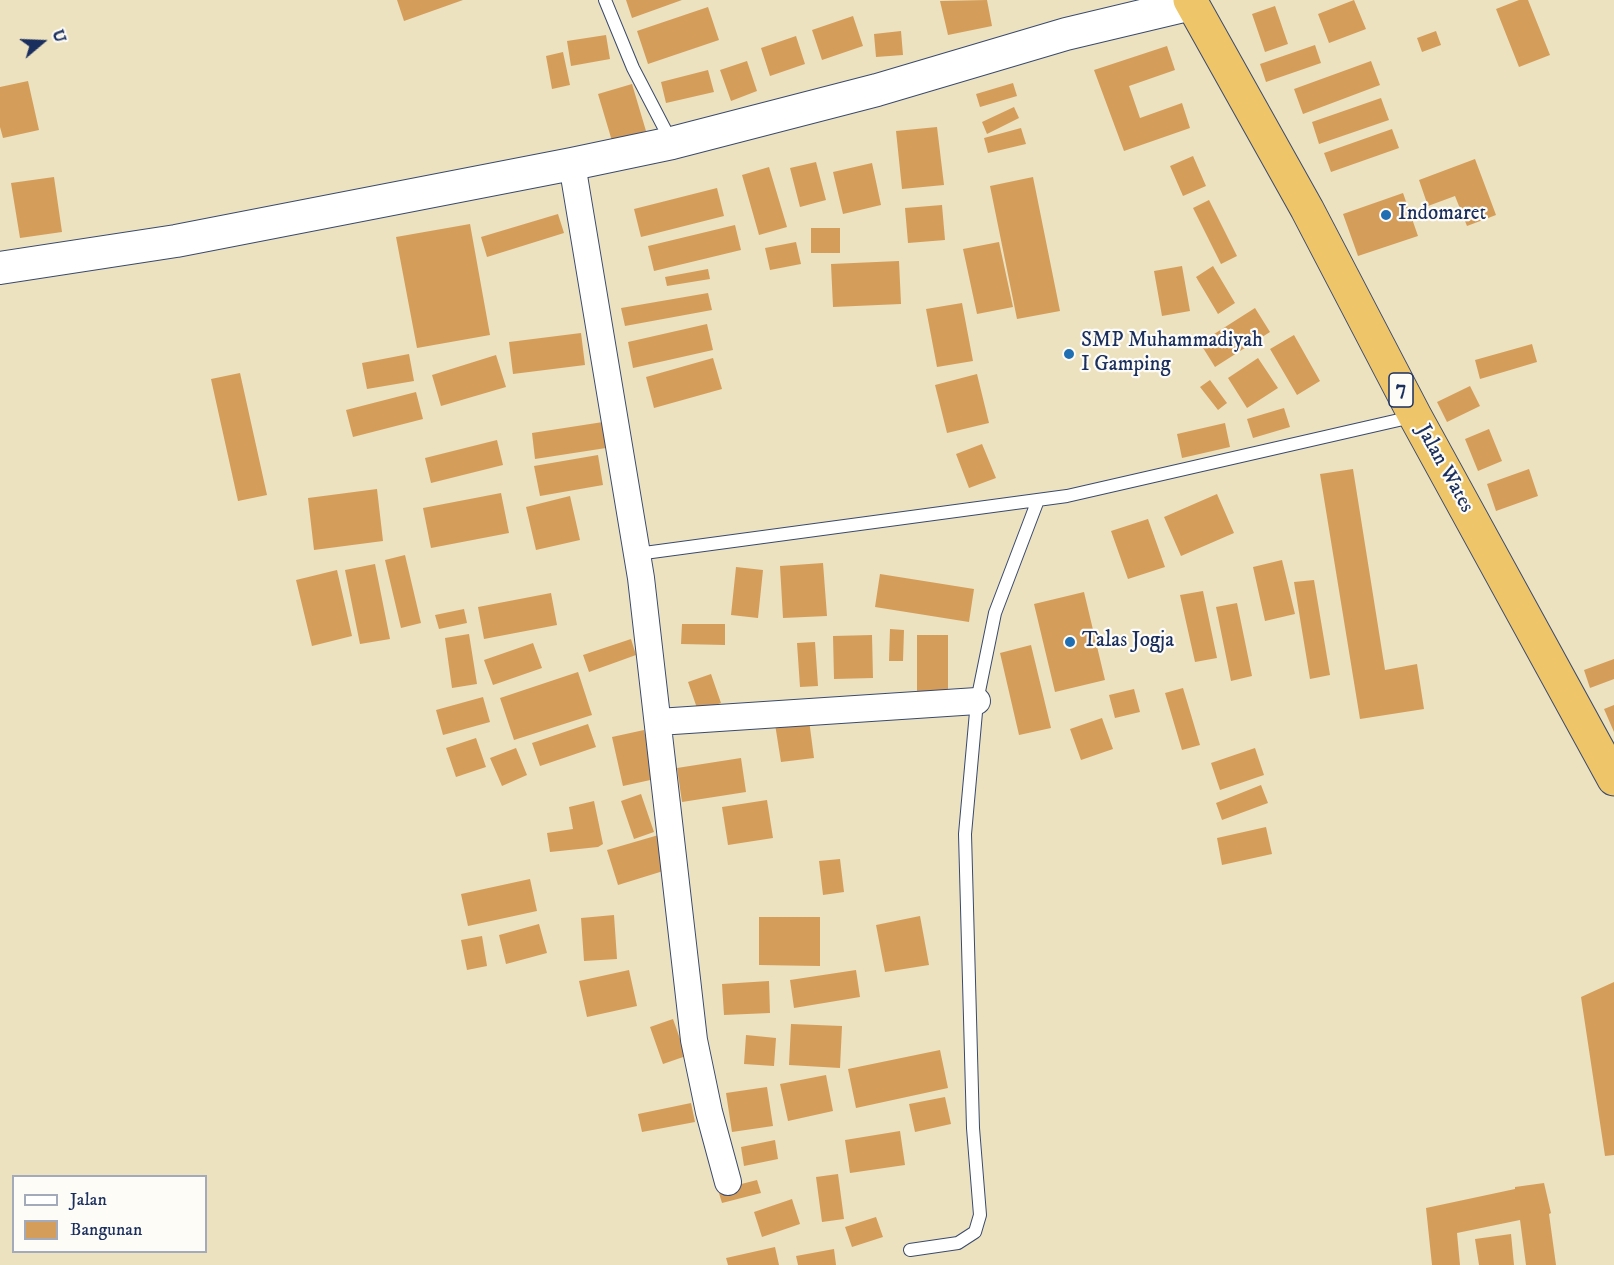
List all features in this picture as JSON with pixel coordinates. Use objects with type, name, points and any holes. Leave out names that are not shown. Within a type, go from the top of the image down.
[{"type":"highway","name":"Jalan Wates","points":[[1196,1],[1415,416],[1614,779]]},
{"type":"street","points":[[0,268],[176,241],[672,143],[877,90],[1066,34],[1196,1]]},
{"type":"street","points":[[572,164],[637,554],[694,1040],[709,1112],[728,1182]]},
{"type":"street","points":[[658,722],[977,701]]},
{"type":"lane","points":[[605,0],[633,68],[672,143]]},
{"type":"lane","points":[[637,554],[1078,494],[1415,416]]},
{"type":"lane","points":[[910,1250],[958,1243],[975,1232],[980,1215],[973,1128],[965,834],[977,701],[995,613],[1038,500]]},
{"type":"building","points":[[397,0],[463,0],[404,21]]},
{"type":"building","points":[[626,0],[682,0],[632,18]]},
{"type":"building","points":[[987,0],[992,26],[948,35],[940,1]]},
{"type":"building","points":[[1354,0],[1366,29],[1329,43],[1318,14]]},
{"type":"building","points":[[1519,0],[1528,0],[1550,55],[1519,67],[1496,9]]},
{"type":"building","points":[[1275,6],[1288,44],[1265,52],[1252,14]]},
{"type":"building","points":[[708,7],[719,40],[648,64],[637,31]]},
{"type":"building","points":[[853,16],[863,46],[822,60],[812,30]]},
{"type":"building","points":[[901,31],[903,55],[876,57],[874,34]]},
{"type":"building","points":[[1436,31],[1441,45],[1422,52],[1417,38]]},
{"type":"building","points":[[606,35],[610,59],[571,66],[567,41]]},
{"type":"building","points":[[796,36],[805,64],[770,76],[761,48]]},
{"type":"building","points":[[1315,45],[1321,63],[1266,82],[1260,64]]},
{"type":"building","points":[[1167,46],[1175,70],[1129,86],[1140,118],[1182,103],[1190,128],[1124,151],[1094,70]]},
{"type":"building","points":[[563,52],[570,85],[552,89],[546,56]]},
{"type":"building","points":[[747,61],[757,91],[731,101],[720,70]]},
{"type":"building","points":[[1371,61],[1380,85],[1303,114],[1294,89]]},
{"type":"building","points":[[708,70],[714,92],[666,103],[661,82]]},
{"type":"building","points":[[28,81],[39,130],[3,138],[0,127],[0,87]]},
{"type":"building","points":[[1013,83],[1017,96],[980,107],[976,94]]},
{"type":"building","points":[[632,84],[646,131],[612,141],[598,94]]},
{"type":"building","points":[[1381,98],[1389,120],[1319,144],[1312,122]]},
{"type":"building","points":[[1014,107],[1019,118],[987,134],[982,122]]},
{"type":"building","points":[[937,127],[944,185],[902,189],[896,131]]},
{"type":"building","points":[[1021,128],[1026,144],[988,153],[984,138]]},
{"type":"building","points":[[1392,129],[1399,148],[1331,172],[1324,153]]},
{"type":"building","points":[[1193,156],[1206,186],[1183,196],[1170,166]]},
{"type":"building","points":[[1475,159],[1496,215],[1467,226],[1455,196],[1428,206],[1419,180]]},
{"type":"building","points":[[816,162],[826,200],[800,207],[790,168]]},
{"type":"building","points":[[872,163],[881,205],[843,214],[833,172]]},
{"type":"building","points":[[769,167],[787,227],[759,235],[742,175]]},
{"type":"building","points":[[54,177],[62,232],[20,238],[11,183]]},
{"type":"building","points":[[1033,177],[1060,311],[1017,319],[990,186]]},
{"type":"building","points":[[717,188],[724,216],[641,237],[634,209]]},
{"type":"building","points":[[1403,193],[1418,236],[1358,256],[1343,214]]},
{"type":"building","points":[[1209,200],[1237,256],[1221,264],[1193,208]]},
{"type":"building","points":[[942,205],[945,240],[908,243],[905,208]]},
{"type":"building","points":[[558,214],[564,233],[487,257],[481,237]]},
{"type":"building","points":[[470,224],[490,335],[417,348],[396,237]]},
{"type":"building","points":[[735,225],[741,250],[654,271],[648,246]]},
{"type":"building","points":[[811,228],[840,228],[840,253],[811,253]]},
{"type":"building","points":[[796,242],[801,264],[770,270],[765,248]]},
{"type":"building","points":[[999,242],[1013,307],[977,314],[963,249]]},
{"type":"building","points":[[899,261],[901,304],[833,307],[831,264]]},
{"type":"building","points":[[1182,266],[1190,311],[1162,316],[1154,271]]},
{"type":"building","points":[[1213,266],[1235,303],[1218,314],[1196,277]]},
{"type":"building","points":[[708,269],[710,279],[667,286],[665,277]]},
{"type":"building","points":[[708,293],[712,310],[625,326],[621,308]]},
{"type":"building","points":[[962,303],[973,361],[937,367],[926,309]]},
{"type":"building","points":[[1255,308],[1270,332],[1215,367],[1200,343]]},
{"type":"building","points":[[707,324],[713,350],[633,368],[628,342]]},
{"type":"building","points":[[581,333],[585,365],[513,374],[509,342]]},
{"type":"building","points":[[1294,335],[1320,381],[1297,395],[1270,349]]},
{"type":"building","points":[[1532,344],[1537,362],[1480,379],[1475,360]]},
{"type":"building","points":[[409,354],[414,381],[367,389],[362,363]]},
{"type":"building","points":[[496,355],[506,387],[441,406],[432,375]]},
{"type":"building","points":[[713,358],[722,389],[654,408],[646,377]]},
{"type":"building","points":[[1258,358],[1278,388],[1247,408],[1228,378]]},
{"type":"building","points":[[240,373],[267,495],[238,501],[211,379]]},
{"type":"building","points":[[977,374],[989,423],[947,433],[935,385]]},
{"type":"building","points":[[1210,380],[1227,403],[1218,410],[1200,387]]},
{"type":"building","points":[[1470,386],[1480,406],[1447,422],[1437,402]]},
{"type":"building","points":[[416,392],[423,419],[353,437],[346,410]]},
{"type":"building","points":[[1284,408],[1290,427],[1253,438],[1247,419]]},
{"type":"building","points":[[603,422],[606,448],[535,459],[532,433]]},
{"type":"building","points":[[1225,423],[1230,447],[1182,458],[1177,434]]},
{"type":"building","points":[[1489,429],[1502,461],[1478,471],[1465,439]]},
{"type":"building","points":[[497,440],[503,465],[431,483],[425,458]]},
{"type":"building","points":[[982,444],[996,478],[969,488],[956,454]]},
{"type":"building","points":[[598,455],[603,485],[540,496],[534,466]]},
{"type":"building","points":[[1353,469],[1385,670],[1417,664],[1424,709],[1360,719],[1320,474]]},
{"type":"building","points":[[1529,469],[1538,496],[1496,511],[1487,484]]},
{"type":"building","points":[[377,489],[383,541],[314,550],[308,498]]},
{"type":"building","points":[[501,493],[509,533],[431,548],[423,508]]},
{"type":"building","points":[[1217,494],[1234,533],[1181,556],[1164,517]]},
{"type":"building","points":[[570,496],[580,540],[536,550],[526,507]]},
{"type":"building","points":[[1148,519],[1165,567],[1128,579],[1111,531]]},
{"type":"building","points":[[405,555],[421,623],[401,628],[385,560]]},
{"type":"building","points":[[1282,560],[1295,614],[1265,621],[1253,567]]},
{"type":"building","points":[[823,563],[827,616],[783,618],[780,566]]},
{"type":"building","points":[[375,564],[390,639],[360,644],[345,570]]},
{"type":"building","points":[[736,567],[763,570],[758,618],[731,615]]},
{"type":"building","points":[[337,570],[352,636],[312,646],[296,580]]},
{"type":"building","points":[[880,574],[974,589],[969,622],[875,607]]},
{"type":"building","points":[[1314,580],[1330,675],[1310,679],[1294,582]]},
{"type":"building","points":[[1203,591],[1217,658],[1195,662],[1180,595]]},
{"type":"building","name":"Talas Jogja","points":[[1084,592],[1105,680],[1055,692],[1034,604]]},
{"type":"building","points":[[551,593],[557,625],[484,639],[478,607]]},
{"type":"building","points":[[1237,603],[1252,676],[1231,681],[1216,607]]},
{"type":"building","points":[[464,609],[467,623],[439,629],[435,615]]},
{"type":"building","points":[[682,624],[725,624],[725,645],[681,644]]},
{"type":"building","points":[[890,629],[904,630],[903,661],[889,661]]},
{"type":"building","points":[[469,634],[477,684],[452,688],[445,638]]},
{"type":"building","points":[[872,635],[873,678],[834,679],[833,636]]},
{"type":"building","points":[[917,635],[948,635],[948,694],[917,694]]},
{"type":"building","points":[[631,639],[636,655],[589,672],[583,655]]},
{"type":"building","points":[[815,642],[818,686],[800,687],[797,643]]},
{"type":"building","points":[[533,643],[542,668],[493,685],[484,660]]},
{"type":"building","points":[[1031,645],[1051,728],[1019,735],[1000,653]]},
{"type":"building","points":[[1614,659],[1614,679],[1590,688],[1584,670]]},
{"type":"building","points":[[578,672],[592,715],[514,740],[500,698]]},
{"type":"building","points":[[711,674],[721,703],[698,711],[688,682]]},
{"type":"building","points":[[1183,688],[1200,745],[1182,750],[1165,693]]},
{"type":"building","points":[[1134,689],[1140,712],[1115,718],[1109,695]]},
{"type":"building","points":[[483,697],[490,722],[443,735],[436,710]]},
{"type":"building","points":[[1614,705],[1614,732],[1604,709]]},
{"type":"building","points":[[1102,718],[1113,749],[1081,760],[1070,729]]},
{"type":"building","points":[[809,720],[814,758],[781,762],[775,724]]},
{"type":"building","points":[[588,724],[596,747],[540,766],[532,743]]},
{"type":"building","points":[[644,730],[655,779],[623,786],[612,737]]},
{"type":"building","points":[[476,738],[486,767],[456,777],[446,748]]},
{"type":"building","points":[[516,748],[527,775],[502,786],[490,758]]},
{"type":"building","points":[[1255,748],[1264,775],[1220,790],[1211,763]]},
{"type":"building","points":[[741,758],[746,792],[682,802],[677,768]]},
{"type":"building","points":[[1261,785],[1268,803],[1222,820],[1216,803]]},
{"type":"building","points":[[641,794],[654,832],[634,839],[621,801]]},
{"type":"building","points":[[767,800],[773,838],[728,845],[722,807]]},
{"type":"building","points":[[594,801],[603,844],[598,847],[550,852],[547,833],[573,829],[569,807]]},
{"type":"building","points":[[1266,827],[1272,854],[1222,865],[1217,838]]},
{"type":"building","points":[[662,834],[673,868],[618,885],[607,850]]},
{"type":"building","points":[[840,859],[844,892],[823,895],[819,861]]},
{"type":"building","points":[[530,879],[537,911],[468,926],[461,894]]},
{"type":"building","points":[[614,915],[617,959],[584,961],[581,918]]},
{"type":"building","points":[[920,916],[929,965],[885,972],[876,925]]},
{"type":"building","points":[[759,917],[820,917],[820,966],[759,965]]},
{"type":"building","points":[[539,924],[547,953],[506,964],[499,935]]},
{"type":"building","points":[[482,936],[487,966],[467,970],[461,940]]},
{"type":"building","points":[[629,970],[637,1006],[587,1017],[579,981]]},
{"type":"building","points":[[856,970],[860,997],[794,1008],[790,980]]},
{"type":"building","points":[[769,981],[770,1013],[724,1015],[722,984]]},
{"type":"building","points":[[1614,982],[1614,1155],[1605,1156],[1581,997]]},
{"type":"building","points":[[673,1019],[686,1056],[663,1064],[650,1027]]},
{"type":"building","points":[[791,1024],[842,1026],[840,1068],[789,1065]]},
{"type":"building","points":[[746,1035],[776,1038],[774,1066],[744,1064]]},
{"type":"building","points":[[940,1050],[948,1088],[856,1108],[848,1069]]},
{"type":"building","points":[[826,1075],[833,1111],[788,1121],[780,1084]]},
{"type":"building","points":[[767,1087],[773,1126],[732,1132],[726,1093]]},
{"type":"building","points":[[945,1097],[951,1124],[915,1132],[909,1104]]},
{"type":"building","points":[[691,1103],[695,1122],[642,1132],[638,1114]]},
{"type":"building","points":[[900,1131],[905,1165],[850,1173],[845,1140]]},
{"type":"building","points":[[775,1140],[778,1159],[744,1166],[741,1147]]},
{"type":"building","points":[[838,1174],[844,1219],[822,1222],[816,1177]]},
{"type":"building","points":[[757,1180],[761,1193],[722,1203],[718,1190]]},
{"type":"building","points":[[1544,1183],[1551,1213],[1549,1214],[1556,1265],[1526,1265],[1520,1220],[1457,1233],[1460,1265],[1432,1265],[1426,1208],[1515,1189],[1515,1187]]},
{"type":"building","points":[[792,1199],[800,1224],[762,1237],[754,1212]]},
{"type":"building","points":[[876,1217],[883,1237],[852,1247],[845,1227]]},
{"type":"building","points":[[1511,1234],[1514,1265],[1479,1265],[1475,1239]]},
{"type":"building","points":[[775,1247],[779,1265],[728,1265],[726,1258]]},
{"type":"building","points":[[834,1249],[836,1265],[798,1265],[796,1256]]},
{"type":"place","name":"Indomaret","points":[[1386,215]]},
{"type":"place","name":"SMP Muhammadiyah I Gamping","points":[[1069,354]]},
{"type":"place","name":"Talas Jogja","points":[[1070,642]]}]
